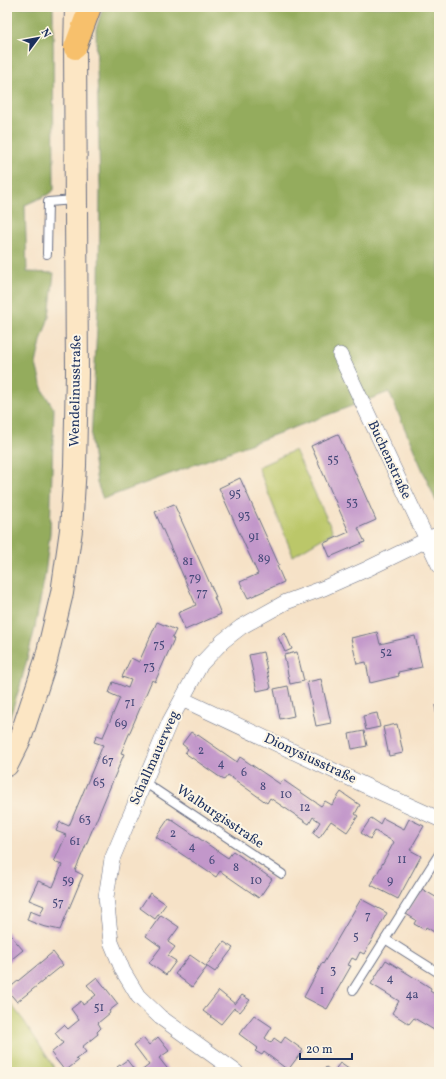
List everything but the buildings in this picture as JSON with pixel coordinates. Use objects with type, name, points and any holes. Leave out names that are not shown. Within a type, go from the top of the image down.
[{"type":"highway","points":[[75,48],[90,7]]},
{"type":"main road","name":"Wendelinusstraße","points":[[7,765],[20,739],[46,660],[62,593],[71,530],[75,466],[77,373],[76,7]]},
{"type":"street","name":"Buchenstraße","points":[[340,355],[433,537],[439,565]]},
{"type":"street","name":"Schallmauerweg","points":[[236,1072],[160,1017],[138,996],[123,971],[110,942],[106,897],[112,860],[170,721],[201,664],[223,641],[241,627],[286,602],[324,588],[367,569],[433,537]]},
{"type":"street","name":"Dionysiusstraße","points":[[182,699],[439,819]]},
{"type":"lane","points":[[47,254],[48,202],[76,200]]},
{"type":"lane","name":"Walburgisstraße","points":[[144,782],[282,874]]},
{"type":"lane","points":[[353,990],[439,854]]},
{"type":"lane","points":[[385,939],[439,974]]},
{"type":"green space","points":[[7,7],[53,7],[54,190],[47,195],[25,205],[27,272],[54,273],[49,317],[41,341],[36,364],[43,391],[54,409],[50,533],[45,575],[34,632],[21,683],[7,726]]},
{"type":"green space","points":[[103,7],[439,7],[439,508],[389,392],[103,499],[97,483],[91,441],[99,289],[100,188],[96,29]]},
{"type":"green space","points":[[295,450],[333,532],[293,556],[258,467]]},
{"type":"green space","points":[[7,999],[24,1021],[57,1072],[7,1072]]}]
